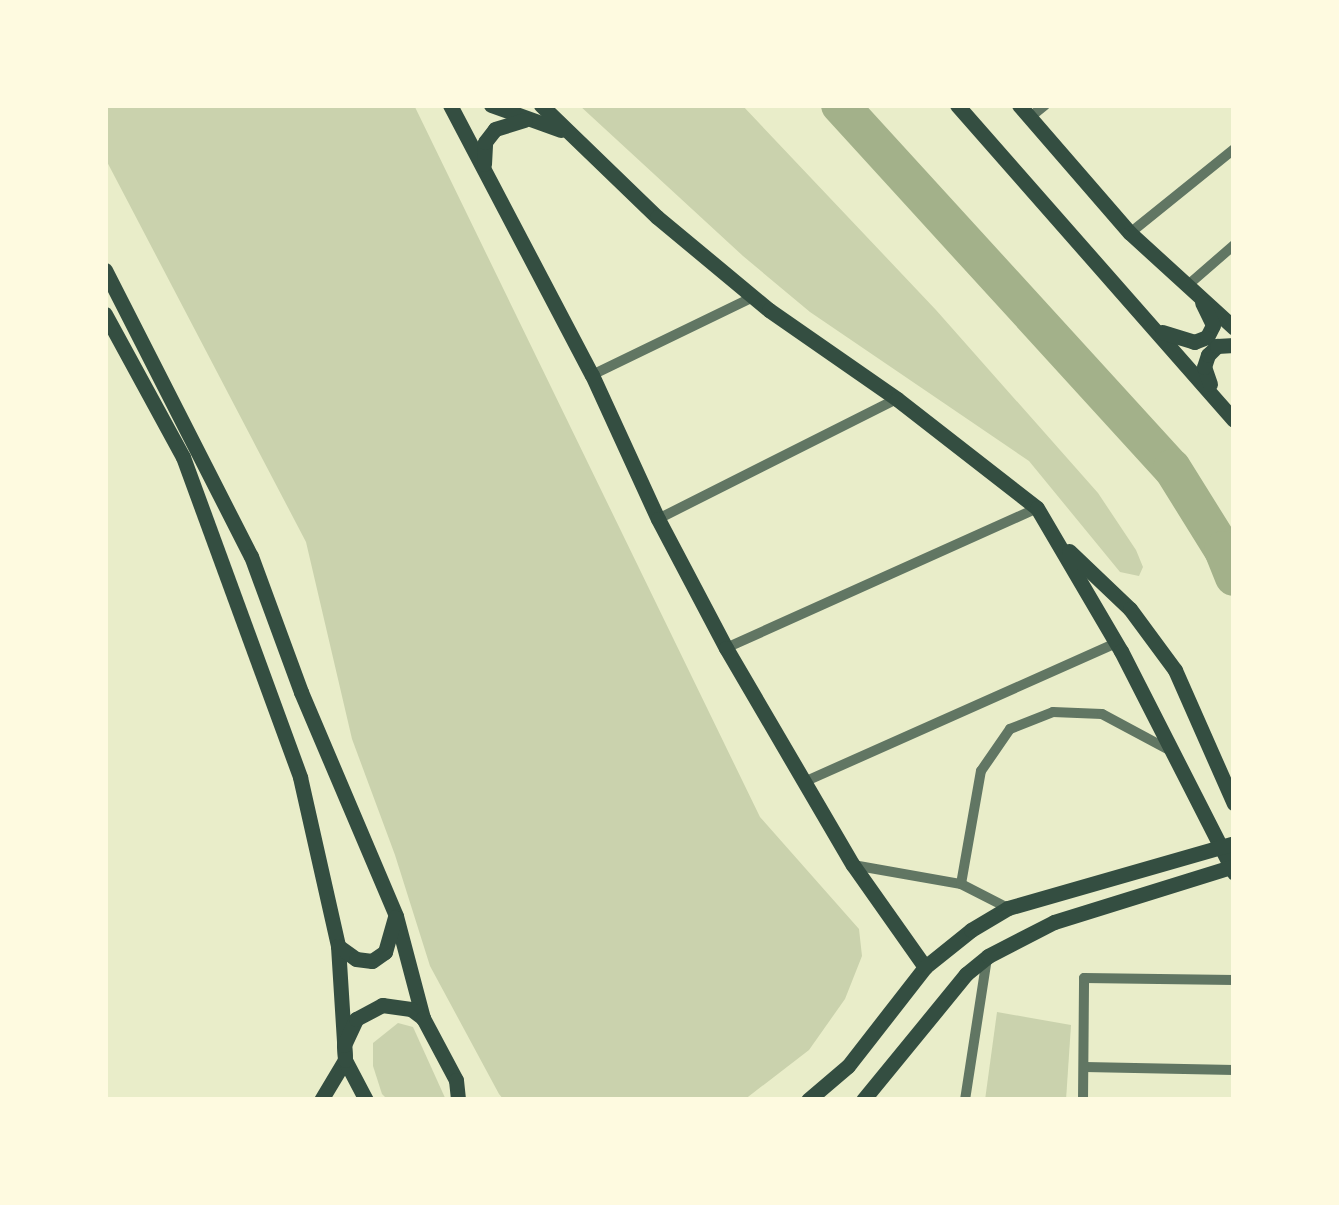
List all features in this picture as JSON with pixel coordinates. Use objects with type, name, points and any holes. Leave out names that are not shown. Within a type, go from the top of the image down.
[{"type":"main road","points":[[450,105],[592,375],[658,518],[726,648],[853,865],[924,967]]},
{"type":"main road","points":[[491,105],[538,112],[569,133],[656,217],[753,297],[897,399],[1037,508],[1116,643],[1234,870],[1054,922],[988,956],[966,974],[863,1100]]},
{"type":"main road","points":[[957,105],[1234,420]]},
{"type":"main road","points":[[1024,111],[1130,233],[1234,328]]},
{"type":"main road","points":[[484,164],[485,142],[495,129],[538,112]]},
{"type":"main road","points":[[105,270],[250,556],[300,692],[396,916],[423,1018],[467,1100]]},
{"type":"main road","points":[[1154,328],[1175,339],[1194,342],[1207,336],[1213,324],[1193,289]]},
{"type":"main road","points":[[105,314],[184,457],[300,778],[338,946],[344,1058],[366,1100]]},
{"type":"main road","points":[[1219,402],[1204,367],[1218,346],[1234,344]]},
{"type":"main road","points":[[1056,540],[1130,609],[1174,670],[1234,804]]},
{"type":"main road","points":[[808,1100],[848,1066],[924,967],[1008,908],[1234,842]]},
{"type":"main road","points":[[338,946],[356,959],[372,961],[385,952],[396,916]]},
{"type":"main road","points":[[321,1100],[344,1058],[348,1031],[368,1010],[397,1005],[423,1018]]},
{"type":"main road","points":[[456,1080],[458,1100]]},
{"type":"street","points":[[1024,111],[1045,105]]},
{"type":"street","points":[[1130,233],[1234,149]]},
{"type":"street","points":[[1193,289],[1234,244]]},
{"type":"street","points":[[592,375],[753,297]]},
{"type":"street","points":[[658,518],[897,399]]},
{"type":"street","points":[[726,648],[1037,508]]},
{"type":"street","points":[[804,782],[1116,643]]},
{"type":"street","points":[[961,884],[981,771],[1010,729],[1053,712],[1102,714],[1169,750]]},
{"type":"street","points":[[853,865],[961,884],[1008,908]]},
{"type":"street","points":[[965,1100],[988,956]]},
{"type":"street","points":[[1082,1100],[1084,978],[1234,980]]},
{"type":"street","points":[[1085,1066],[1234,1070]]},
{"type":"green space","points":[[105,105],[414,105],[760,817],[859,929],[862,956],[845,999],[809,1050],[744,1100],[504,1100],[499,1094],[430,966],[352,739],[306,542],[105,158]]},
{"type":"green space","points":[[579,105],[742,105],[936,310],[1098,493],[1136,550],[1143,567],[1139,576],[1120,572],[1029,461],[810,312],[743,256]]},
{"type":"green space","points":[[997,1012],[1071,1025],[1066,1100],[985,1100]]},
{"type":"green space","points":[[398,1023],[413,1027],[446,1100],[388,1100],[382,1094],[373,1066],[373,1043]]},
{"type":"waterway","points":[[840,105],[1172,468],[1223,550],[1234,577]]}]
